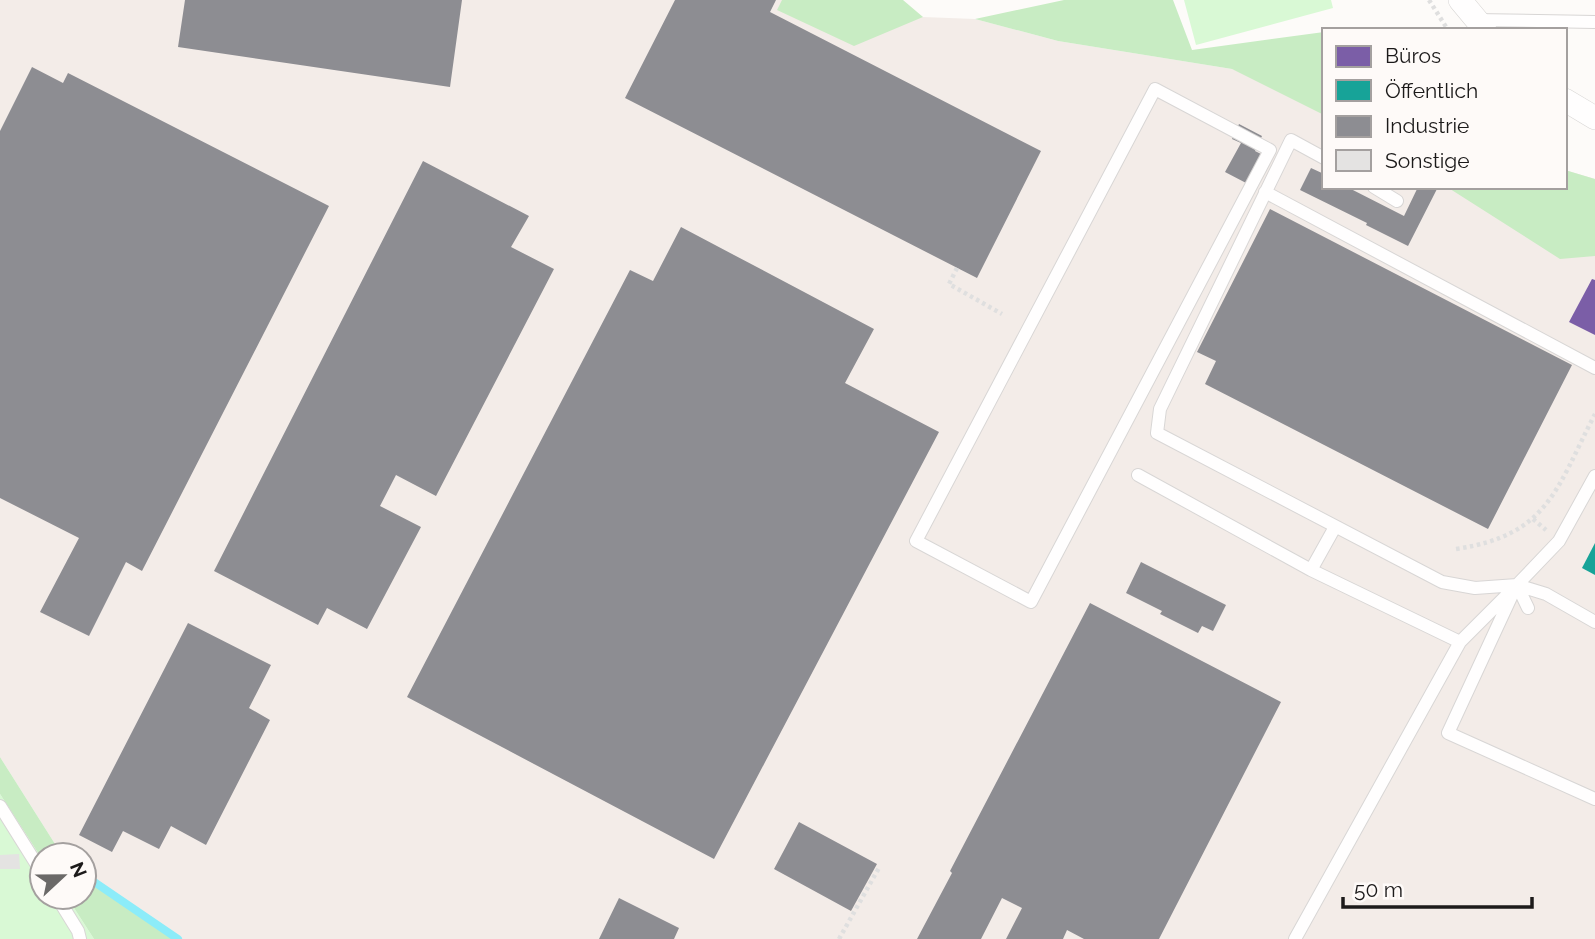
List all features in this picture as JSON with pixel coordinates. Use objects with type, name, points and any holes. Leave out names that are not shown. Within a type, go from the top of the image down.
[{"type":"street","points":[[1460,0],[1480,25]]},
{"type":"street","points":[[1567,101],[1595,118]]},
{"type":"lane","points":[[1480,25],[1595,22]]},
{"type":"lane","points":[[1155,89],[1270,150],[1031,602],[916,541],[1155,89]]},
{"type":"lane","points":[[1322,157],[1291,140],[1160,409],[1157,433],[1442,582],[1475,588],[1517,585],[1546,594],[1595,622]]},
{"type":"lane","points":[[1377,189],[1397,201]]},
{"type":"lane","points":[[1265,192],[1595,368]]},
{"type":"lane","points":[[1138,475],[1311,570],[1460,642]]},
{"type":"lane","points":[[1295,939],[1460,642],[1559,541],[1595,478]]},
{"type":"lane","points":[[1311,570],[1335,527]]},
{"type":"lane","points":[[1517,585],[1528,608]]},
{"type":"lane","points":[[1517,585],[1448,733],[1595,799]]},
{"type":"lane","points":[[0,806],[28,851]]},
{"type":"lane","points":[[65,911],[80,939]]},
{"type":"path","points":[[1429,0],[1447,28]]},
{"type":"path","points":[[957,268],[949,284],[1002,314]]},
{"type":"path","points":[[1456,549],[1504,538],[1534,519],[1547,504],[1595,414]]},
{"type":"path","points":[[839,939],[880,866]]},
{"type":"shaded area","points":[[0,0],[882,0],[923,17],[975,19],[1058,41],[1232,69],[1322,96],[1322,189],[1567,189],[1567,171],[1595,179],[1595,939],[115,939],[97,911],[98,841],[53,841],[0,757]]},
{"type":"green space","points":[[782,0],[903,0],[923,17],[854,46],[777,10]]},
{"type":"green space","points":[[1064,0],[1173,0],[1192,50],[1322,32],[1322,114],[1232,69],[1058,41],[975,19]]},
{"type":"green space","points":[[1184,0],[1331,0],[1333,8],[1196,45]]},
{"type":"green space","points":[[1567,171],[1595,179],[1595,256],[1560,259],[1450,189],[1567,189]]},
{"type":"green space","points":[[0,757],[53,841],[30,841],[0,794]]},
{"type":"green space","points":[[0,794],[30,841],[28,841],[28,911],[76,911],[94,939],[0,939]]},
{"type":"green space","points":[[98,885],[178,939],[94,939],[76,911],[98,911]]},
{"type":"building: Büros","points":[[1592,279],[1595,280],[1595,335],[1569,322]]},
{"type":"building: Öffentlich","points":[[1595,543],[1595,575],[1582,568]]},
{"type":"building: Industrie","points":[[185,0],[462,0],[450,87],[178,47]]},
{"type":"building: Industrie","points":[[675,0],[776,0],[770,12],[1041,151],[977,278],[625,98]]},
{"type":"building: Industrie","points":[[32,67],[63,83],[68,73],[329,206],[142,571],[126,562],[89,636],[40,612],[79,538],[0,498],[0,131]]},
{"type":"building: Industrie","points":[[1239,124],[1262,136],[1255,151],[1263,155],[1248,184],[1225,172],[1241,143],[1232,139]]},
{"type":"building: Industrie","points":[[423,161],[529,216],[511,247],[554,269],[436,496],[396,475],[380,506],[421,527],[367,629],[327,608],[318,625],[214,571]]},
{"type":"building: Industrie","points":[[1311,168],[1322,173],[1322,189],[1351,189],[1404,216],[1417,189],[1437,189],[1408,246],[1300,190]]},
{"type":"building: Industrie","points":[[1270,209],[1572,365],[1488,529],[1205,384],[1216,361],[1197,352]]},
{"type":"building: Industrie","points":[[681,227],[874,329],[845,383],[939,432],[714,859],[407,697],[630,270],[653,281]]},
{"type":"building: Industrie","points":[[1141,562],[1226,605],[1213,631],[1202,626],[1198,633],[1126,593]]},
{"type":"building: Industrie","points":[[1090,603],[1281,702],[1159,939],[1084,939],[1067,930],[1063,939],[1006,939],[1022,908],[1002,898],[981,939],[917,939],[952,873],[950,871]]},
{"type":"building: Industrie","points":[[188,623],[271,665],[249,708],[270,720],[206,845],[171,826],[159,849],[123,831],[112,852],[98,845],[98,841],[91,841],[79,835]]},
{"type":"building: Industrie","points":[[799,822],[877,864],[851,911],[774,869]]},
{"type":"building: Industrie","points":[[619,898],[679,928],[674,939],[599,939]]},
{"type":"building: Sonstige","points":[[19,854],[20,869],[0,869],[0,855]]},
{"type":"waterway","points":[[98,885],[178,939]]}]
